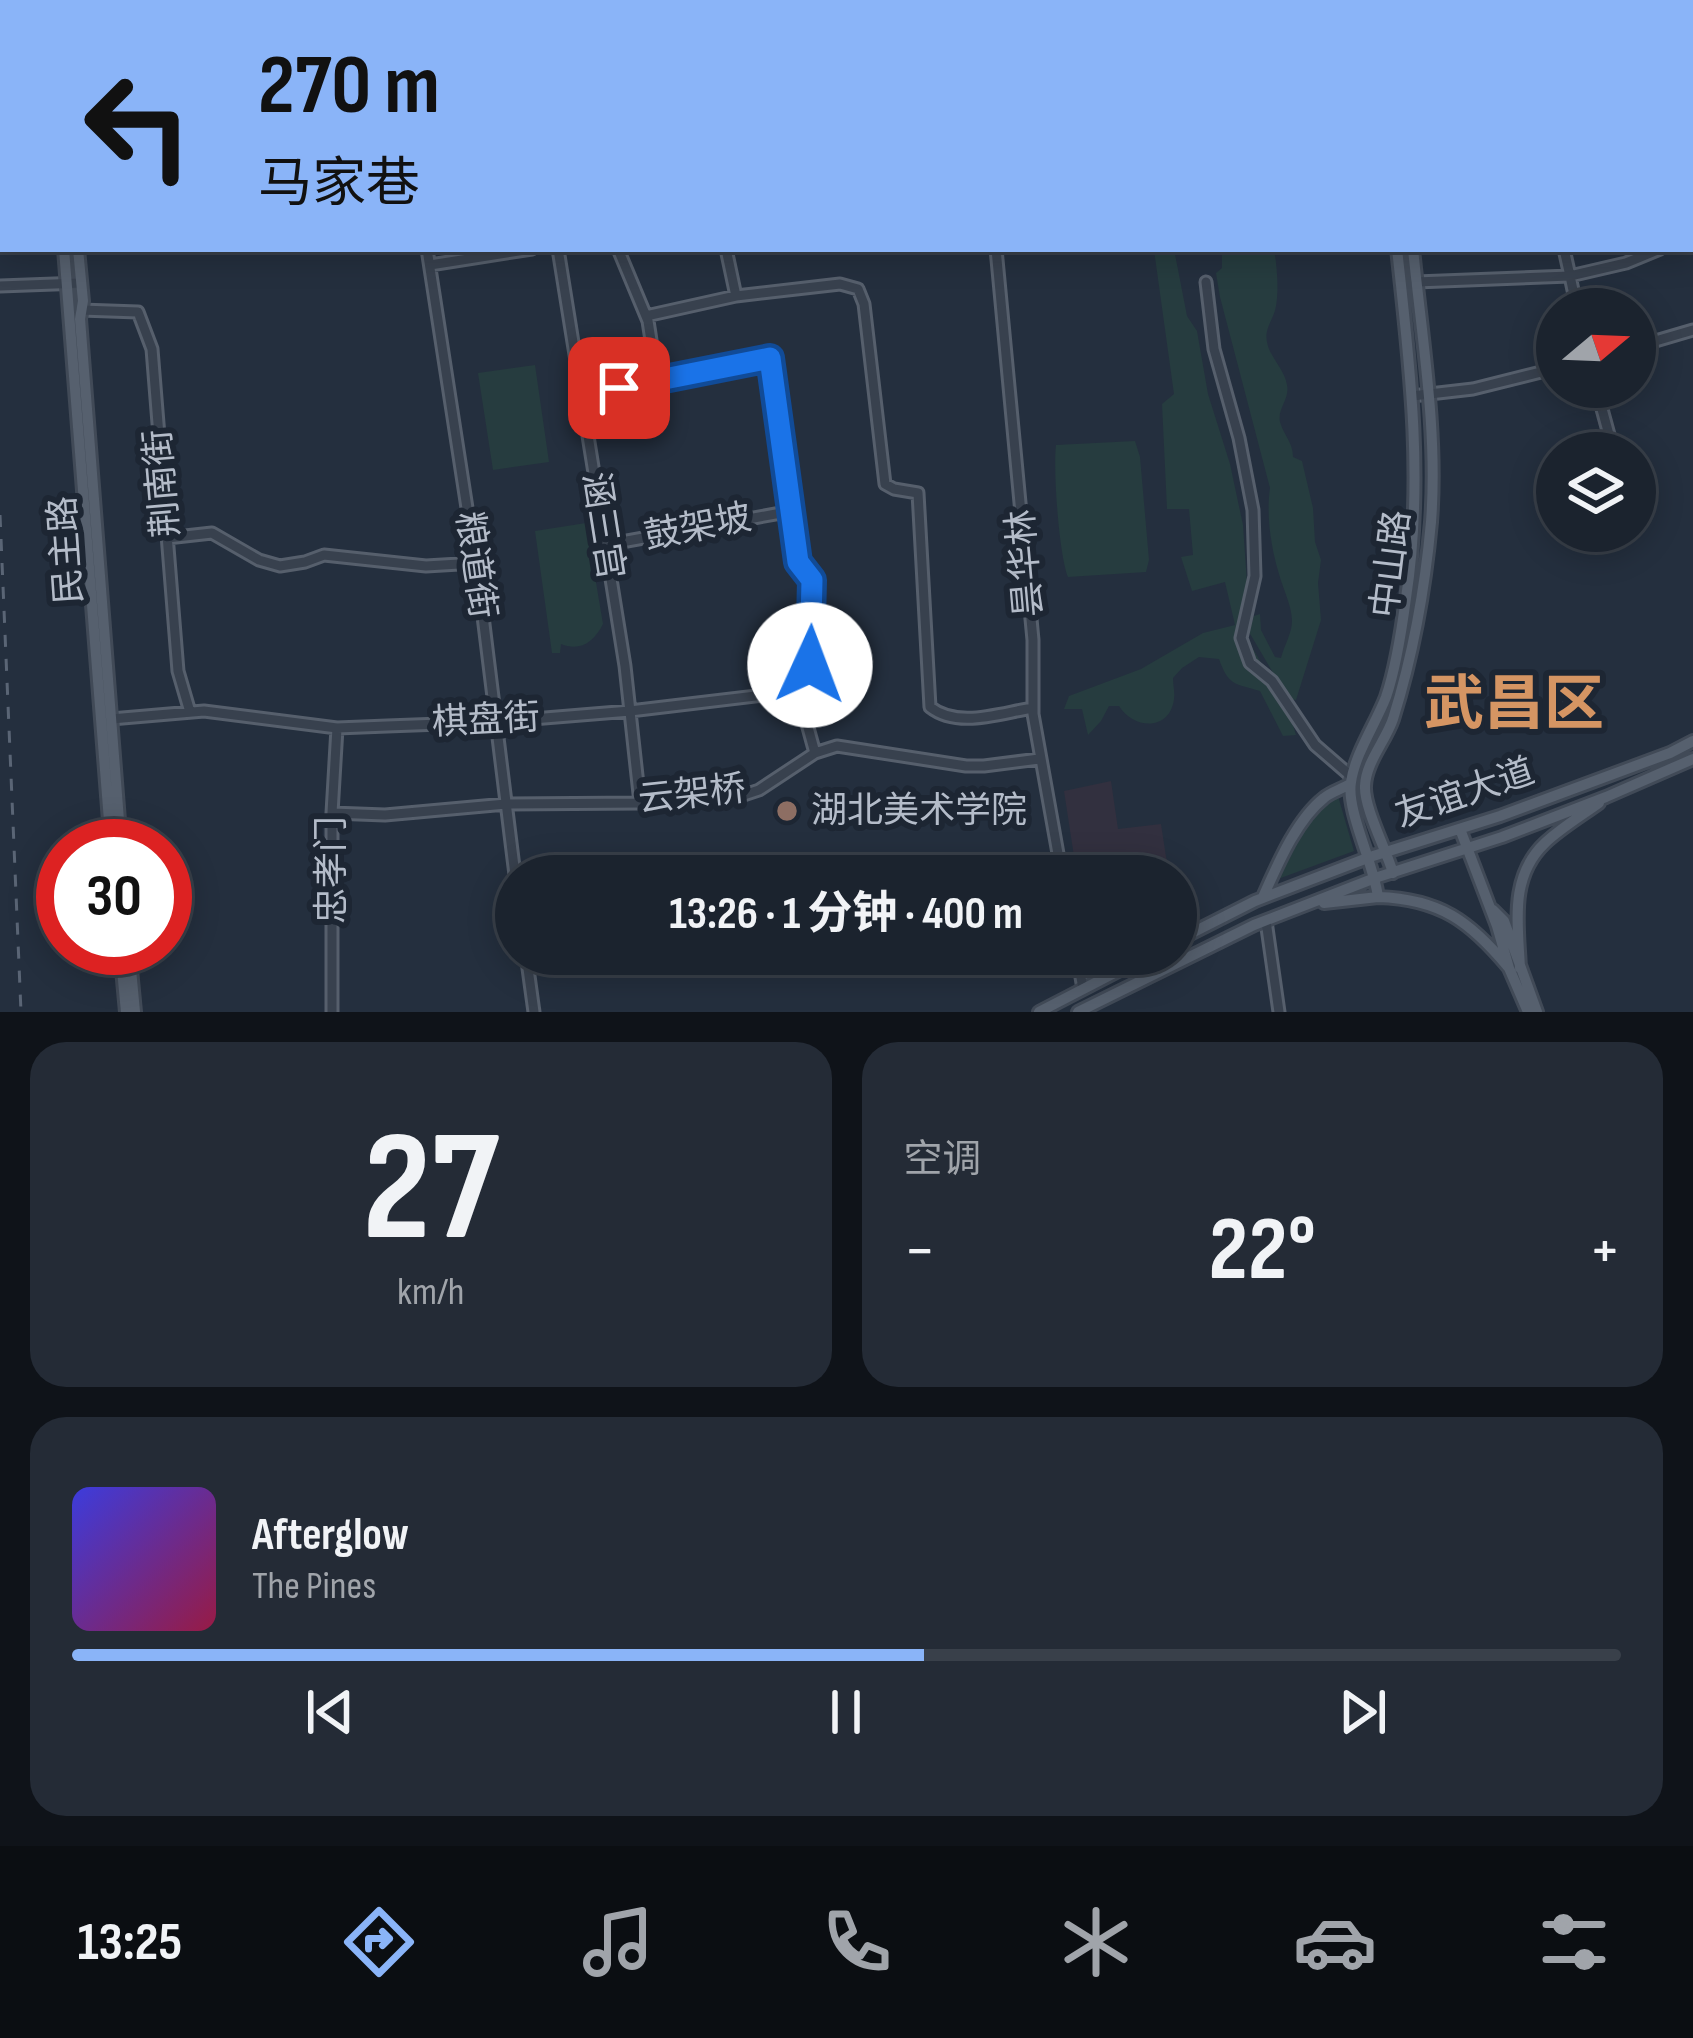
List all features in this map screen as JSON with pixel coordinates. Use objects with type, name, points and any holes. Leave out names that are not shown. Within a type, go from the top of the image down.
[{"type":"main road","name":"民主路","points":[[64,252],[109,819]]},
{"type":"main road","name":"民主路","points":[[78,252],[119,819]]},
{"type":"main road","name":"中山路","points":[[1259,899],[1308,817],[1323,798],[1351,781],[1386,695],[1406,598],[1416,492],[1397,252]]},
{"type":"main road","name":"中山路","points":[[1393,873],[1365,788],[1400,694],[1422,599],[1431,518],[1427,394],[1413,252]]},
{"type":"main road","name":"友谊大道","points":[[1259,899],[1693,741]]},
{"type":"main road","name":"友谊大道","points":[[1266,921],[1606,797],[1693,759]]},
{"type":"main road","points":[[1351,781],[1356,821],[1378,897]]},
{"type":"main road","points":[[1515,968],[1517,897],[1532,857],[1606,797]]},
{"type":"main road","points":[[1460,829],[1490,908],[1504,920],[1532,1012]]},
{"type":"main road","points":[[1308,905],[1378,897],[1431,903],[1479,934],[1515,968]]},
{"type":"main road","points":[[1197,930],[1259,899]]},
{"type":"main road","points":[[1083,1011],[1266,921]]},
{"type":"main road","points":[[123,975],[126,1012]]},
{"type":"main road","points":[[132,975],[135,1012]]},
{"type":"main road","points":[[1039,1012],[1111,975]]},
{"type":"street","name":"粮道街","points":[[428,252],[476,563],[512,855]]},
{"type":"street","points":[[430,266],[514,252]]},
{"type":"street","name":"涵三宫","points":[[558,252],[640,803]]},
{"type":"street","points":[[621,252],[646,316],[657,379]]},
{"type":"street","points":[[727,252],[736,296]]},
{"type":"street","name":"昙华林","points":[[996,252],[1033,640],[1033,708],[1058,855]]},
{"type":"street","points":[[1565,252],[1573,288]]},
{"type":"street","points":[[1416,282],[1570,275],[1652,252]]},
{"type":"street","points":[[1206,282],[1214,349],[1239,437],[1253,511],[1255,576],[1241,638],[1250,663],[1272,681],[1316,745],[1351,781]]},
{"type":"street","points":[[0,286],[81,283]]},
{"type":"street","points":[[646,316],[736,296],[840,284],[858,289],[864,304],[885,484],[918,493],[930,706],[943,716],[963,719],[1033,708]]},
{"type":"street","name":"荆南街","points":[[81,310],[138,312],[152,349],[178,671],[190,712]]},
{"type":"street","points":[[1656,341],[1693,330]]},
{"type":"street","points":[[581,397],[770,358],[798,562],[812,580],[810,665],[798,691],[815,753],[837,746],[984,766],[1040,759]]},
{"type":"street","points":[[1412,396],[1473,389],[1536,373]]},
{"type":"street","name":"鼓架坡","points":[[605,545],[792,511]]},
{"type":"street","points":[[167,538],[212,533],[259,560],[280,566],[324,555],[426,566],[476,563]]},
{"type":"street","name":"棋盘街","points":[[111,718],[204,711],[337,728],[495,722],[798,691]]},
{"type":"street","name":"忠孝门","points":[[332,1012],[337,728]]},
{"type":"street","name":"云架桥","points":[[332,813],[385,815],[506,803],[735,798],[759,790],[815,753]]},
{"type":"street","points":[[1266,921],[1280,1012]]},
{"type":"street","points":[[529,975],[534,1012]]},
{"type":"street","points":[[1081,975],[1084,989]]},
{"type":"shaded area","points":[[1111,781],[1118,829],[1161,824],[1166,855],[1074,855],[1064,791]]},
{"type":"green space","points":[[1154,252],[1175,252],[1187,316],[1197,331],[1208,394],[1230,464],[1243,525],[1246,637],[1288,709],[1296,735],[1283,736],[1260,691],[1230,679],[1219,659],[1199,657],[1182,668],[1173,678],[1171,709],[1159,722],[1142,723],[1119,706],[1109,706],[1088,735],[1082,709],[1064,709],[1069,696],[1141,669],[1203,633],[1235,625],[1225,582],[1192,591],[1181,557],[1193,555],[1189,509],[1167,509],[1162,404],[1174,394]]},
{"type":"green space","points":[[1222,252],[1274,252],[1277,299],[1267,342],[1286,380],[1280,422],[1293,457],[1302,461],[1321,560],[1321,620],[1296,700],[1288,698],[1249,632],[1254,616],[1260,614],[1261,630],[1275,657],[1281,658],[1292,615],[1272,542],[1270,488],[1220,297],[1216,273],[1222,268]]},
{"type":"green space","points":[[535,365],[549,462],[493,470],[478,373]]},
{"type":"green space","points":[[1135,441],[1149,560],[1146,572],[1068,577],[1058,512],[1056,445]]},
{"type":"green space","points":[[586,523],[603,624],[586,644],[561,644],[560,653],[552,653],[535,531]]},
{"type":"green space","points":[[1331,796],[1338,796],[1354,851],[1278,879],[1306,828]]},
{"type":"railway","points":[[0,515],[21,1012]]},
{"type":"place","name":"湖北美术学院","points":[[787,811]]},
{"type":"district","name":"武昌区","points":[[1514,706]]},
{"type":"route","points":[[619,388],[770,358],[798,562],[812,580],[810,665]]}]
